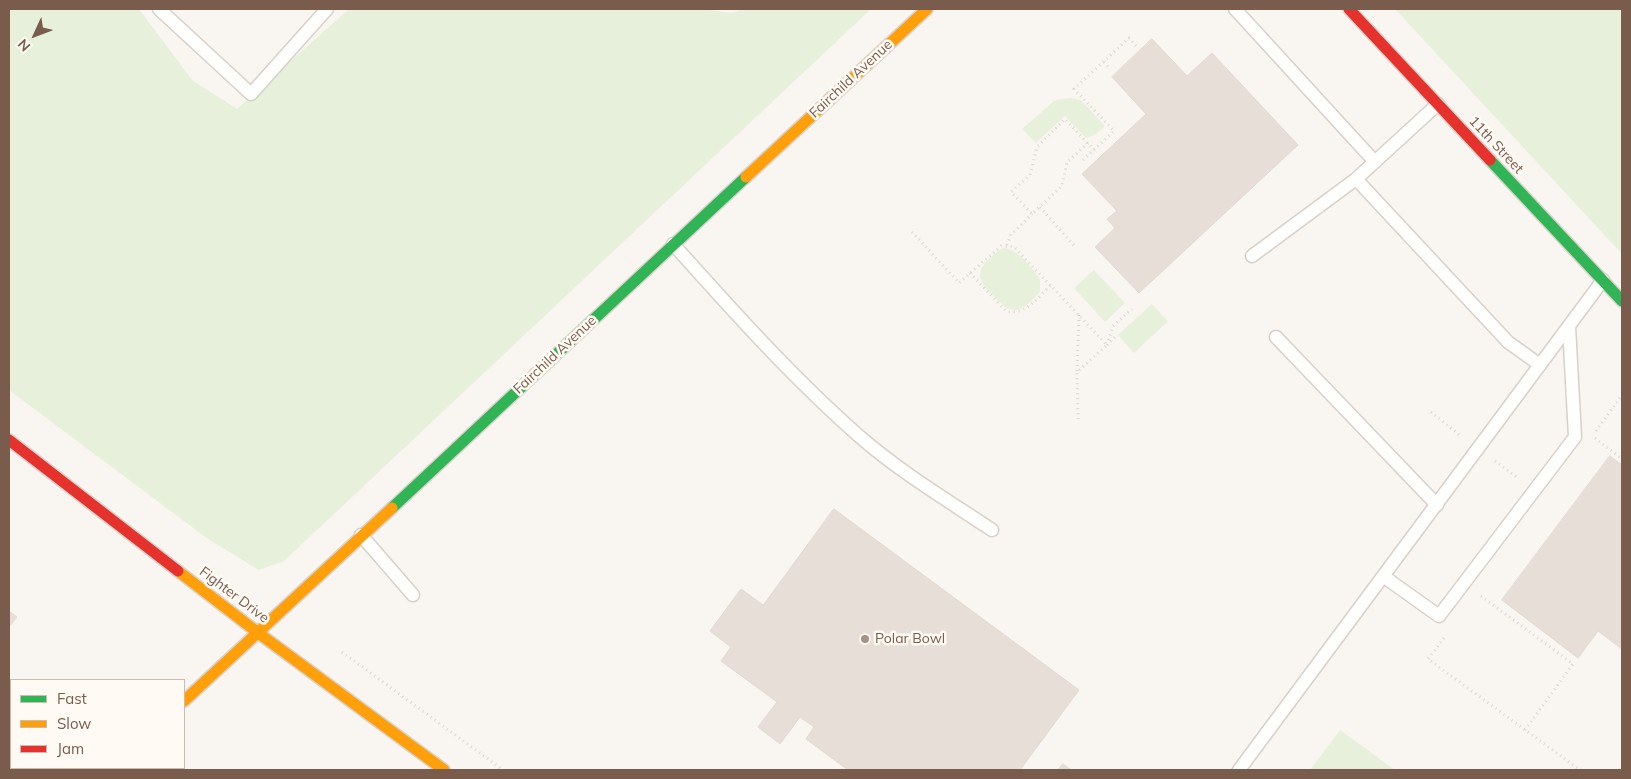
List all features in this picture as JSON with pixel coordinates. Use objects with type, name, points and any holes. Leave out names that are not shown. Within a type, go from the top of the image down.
[{"type":"street","name":"11th Street","points":[[1349,9],[1622,301]]},
{"type":"street","name":"Fairchild Avenue","points":[[185,700],[921,11]]},
{"type":"street","name":"Fighter Drive","points":[[9,440],[257,632],[444,770]]},
{"type":"lane","points":[[159,9],[251,94],[323,11]]},
{"type":"lane","points":[[1235,9],[1375,162]]},
{"type":"lane","points":[[1252,256],[1356,178],[1438,104]]},
{"type":"lane","points":[[1356,178],[1508,342],[1540,365]]},
{"type":"lane","points":[[673,244],[738,316],[859,436],[909,475],[992,530]]},
{"type":"lane","points":[[1239,770],[1603,280]]},
{"type":"lane","points":[[1383,576],[1439,616],[1575,436],[1569,326]]},
{"type":"lane","points":[[1276,337],[1436,505]]},
{"type":"lane","points":[[361,535],[413,595]]},
{"type":"path","points":[[1078,152],[1084,159],[1114,131],[1074,89],[1129,38],[1136,46]]},
{"type":"path","points":[[1104,62],[1110,68]]},
{"type":"path","points":[[1032,214],[1011,192],[1030,175],[1036,147],[1065,119],[1094,150]]},
{"type":"path","points":[[1007,245],[1011,235],[1062,186],[1068,162],[1088,143]]},
{"type":"path","points":[[1040,207],[1076,248]]},
{"type":"path","points":[[912,232],[959,283],[994,250],[1007,245],[1014,247],[1019,250],[1106,345]]},
{"type":"path","points":[[970,273],[1006,311],[1013,313],[1025,310],[1051,285]]},
{"type":"path","points":[[1106,345],[1113,326],[1132,309]]},
{"type":"path","points":[[1078,420],[1079,315]]},
{"type":"path","points":[[1077,372],[1115,337]]},
{"type":"path","points":[[1592,436],[1622,459]]},
{"type":"path","points":[[1476,593],[1574,664],[1524,730]]},
{"type":"path","points":[[1444,637],[1428,659],[1580,770]]},
{"type":"path","points":[[342,652],[503,770]]},
{"type":"green space","points":[[9,9],[139,9],[192,80],[237,109],[349,9],[701,9],[733,13],[743,9],[871,9],[284,561],[259,570],[208,539],[9,390]]},
{"type":"green space","points":[[1395,9],[1622,9],[1622,254]]},
{"type":"green space","points":[[1069,98],[1081,100],[1105,126],[1096,134],[1086,138],[1065,116],[1036,143],[1022,129],[1054,101]]},
{"type":"green space","points":[[1003,248],[1014,251],[1019,255],[1034,270],[1040,280],[1040,292],[1020,309],[1015,310],[1005,307],[988,291],[981,279],[982,267],[993,255]]},
{"type":"green space","points":[[1094,270],[1125,303],[1105,322],[1074,288]]},
{"type":"green space","points":[[1152,304],[1168,321],[1134,353],[1118,335]]},
{"type":"green space","points":[[1340,730],[1395,770],[1310,770]]},
{"type":"building","points":[[1152,39],[1187,76],[1212,53],[1298,145],[1139,293],[1095,247],[1115,228],[1107,219],[1117,211],[1082,174],[1146,114],[1112,77]]},
{"type":"building","points":[[1610,456],[1622,465],[1622,649],[1598,631],[1578,658],[1502,600]]},
{"type":"building","name":"Polar Bowl","points":[[834,509],[1079,690],[1020,770],[848,770],[806,739],[814,727],[800,717],[780,744],[758,727],[777,702],[721,661],[731,647],[710,631],[741,589],[763,605]]},
{"type":"building","points":[[9,611],[17,617],[9,627]]},
{"type":"building","points":[[1063,764],[1071,770],[1058,770]]},
{"type":"traffic: fast","points":[[1490,160],[1622,301]]},
{"type":"traffic: fast","points":[[392,508],[746,177]]},
{"type":"traffic: slow","points":[[746,177],[927,9]]},
{"type":"traffic: slow","points":[[185,700],[392,508]]},
{"type":"traffic: slow","points":[[178,571],[257,632],[444,770]]},
{"type":"traffic: jam","points":[[1349,9],[1490,160]]},
{"type":"traffic: jam","points":[[9,440],[178,571]]},
{"type":"place","name":"Polar Bowl","points":[[865,639]]}]
